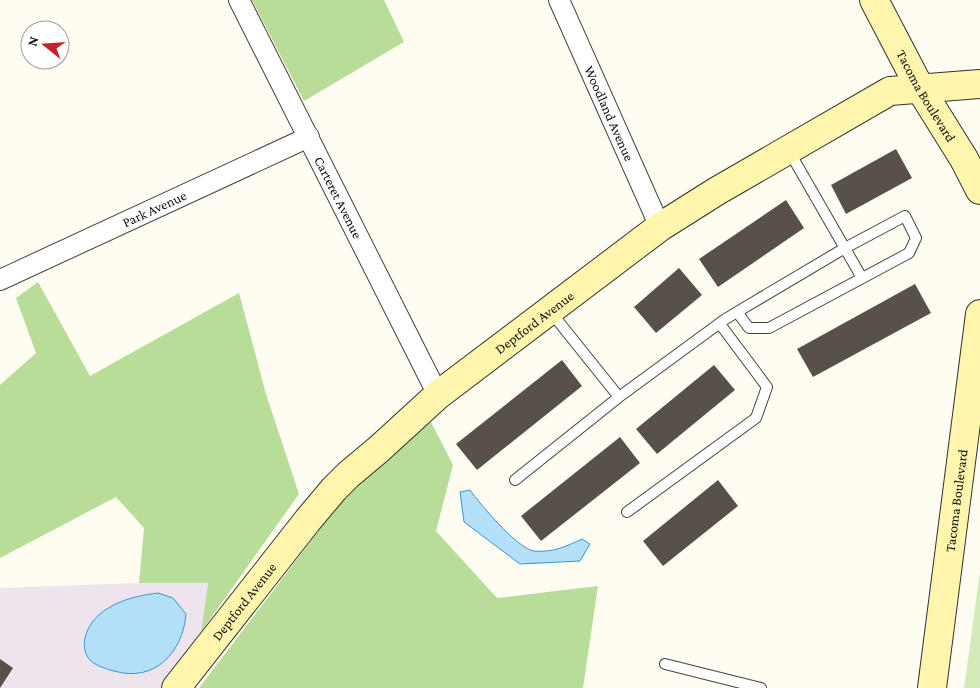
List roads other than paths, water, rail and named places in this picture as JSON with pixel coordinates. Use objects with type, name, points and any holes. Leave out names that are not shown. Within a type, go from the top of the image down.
[{"type":"street","name":"Carteret Avenue","points":[[239,0],[438,395]]},
{"type":"street","name":"Woodland Avenue","points":[[559,0],[660,227]]},
{"type":"street","name":"Tacoma Boulevard","points":[[874,0],[921,90],[964,159],[980,190]]},
{"type":"street","name":"Deptford Avenue","points":[[176,688],[334,489],[438,395],[660,227],[717,191],[890,91],[980,84]]},
{"type":"street","name":"Park Avenue","points":[[0,280],[309,137]]},
{"type":"street","name":"Tacoma Boulevard","points":[[932,688],[980,314]]},
{"type":"lane","points":[[789,150],[862,278]]},
{"type":"lane","points":[[514,480],[619,397],[737,312],[844,248],[905,216],[916,238],[909,253],[769,328],[749,328],[737,312]]},
{"type":"lane","points":[[550,310],[619,397]]},
{"type":"lane","points":[[627,512],[756,418],[767,387],[720,324]]},
{"type":"lane","points":[[665,664],[761,688]]},
{"type":"water","points":[[470,490],[509,535],[527,548],[534,551],[553,550],[582,539],[590,544],[580,561],[520,564],[464,522],[460,492]]},
{"type":"water","points":[[158,593],[173,598],[186,614],[184,628],[179,641],[173,652],[164,661],[154,668],[129,674],[104,668],[88,658],[84,641],[89,627],[95,618],[124,600]]}]
